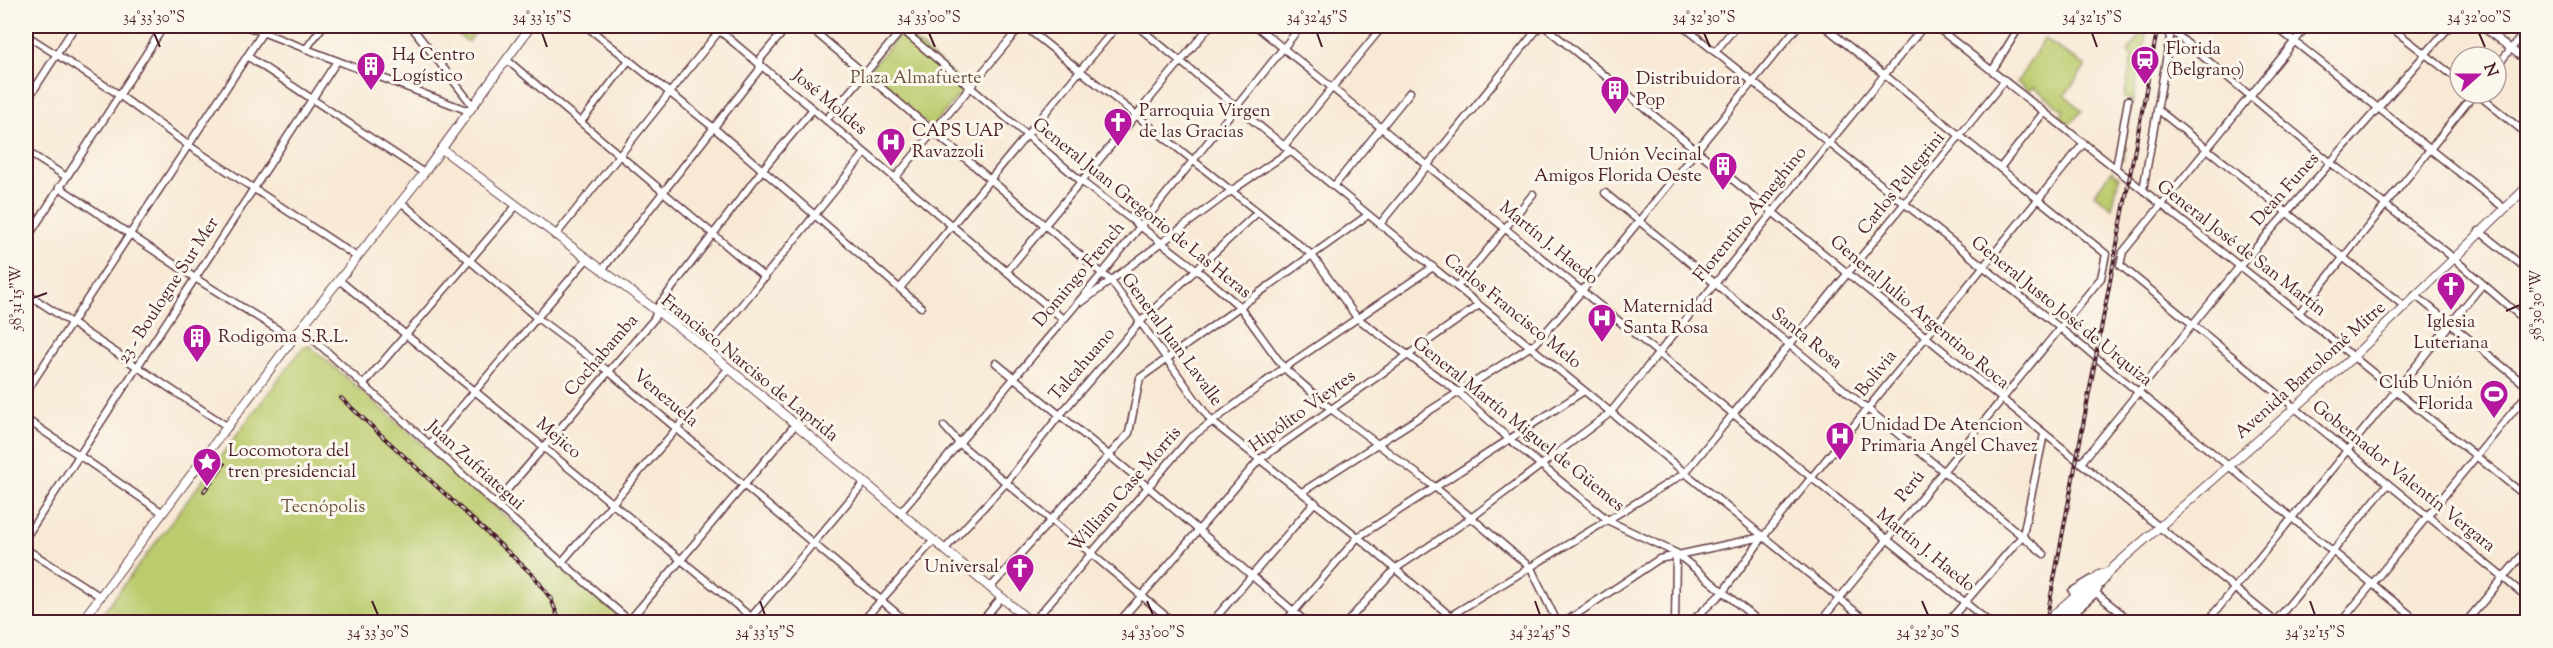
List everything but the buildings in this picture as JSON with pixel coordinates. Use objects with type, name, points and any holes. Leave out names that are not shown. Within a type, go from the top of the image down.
[{"type":"main road","points":[[81,622],[301,328],[424,173],[531,26]]},
{"type":"main road","name":"Francisco Narciso de Laprida","points":[[442,149],[706,349],[1032,622]]},
{"type":"main road","name":"Avenida Bartolomé Mitre","points":[[2054,622],[2353,357],[2451,258],[2528,186]]},
{"type":"main road","name":"Avenida Bartolomé Mitre","points":[[2041,622],[2101,578]]},
{"type":"street","points":[[26,102],[75,26]]},
{"type":"street","points":[[26,240],[65,176],[164,26]]},
{"type":"street","points":[[246,26],[471,109]]},
{"type":"street","points":[[306,49],[323,26]]},
{"type":"street","points":[[411,26],[471,109]]},
{"type":"street","points":[[586,26],[763,169],[901,287],[921,307]]},
{"type":"street","points":[[602,270],[759,70],[761,58],[788,26]]},
{"type":"street","name":"General Juan Lavalle","points":[[808,26],[1111,281],[1211,421],[1358,537],[1457,622]]},
{"type":"street","points":[[895,177],[969,86],[1023,26]]},
{"type":"street","name":"General Martín Miguel de Güemes","points":[[1023,26],[1312,255],[1357,318],[1457,391],[1508,438],[1609,522],[1676,554],[1760,622]]},
{"type":"street","points":[[901,287],[1118,26]]},
{"type":"street","name":"Carlos Francisco Melo","points":[[1137,26],[1868,622]]},
{"type":"street","points":[[1007,272],[1210,26]]},
{"type":"street","name":"Martín J. Haedo","points":[[1256,26],[1989,622]]},
{"type":"street","name":"Domingo French","points":[[900,513],[1102,274],[1301,26]]},
{"type":"street","points":[[1284,146],[1383,26]]},
{"type":"street","points":[[1380,225],[1542,26]]},
{"type":"street","name":"General Julio Argentino Roca","points":[[1542,26],[1697,149],[2275,622]]},
{"type":"street","name":"General Justo José de Urquiza","points":[[1683,26],[2060,328],[2419,622]]},
{"type":"street","points":[[1715,52],[1736,26]]},
{"type":"street","points":[[1302,492],[1457,391],[1536,343],[1582,291],[1798,26]]},
{"type":"street","points":[[1824,26],[2039,199]]},
{"type":"street","name":"Florentino Ameghino","points":[[1347,622],[1395,569],[1471,518],[1610,413],[1924,26]]},
{"type":"street","name":"General José de San Martín","points":[[1935,26],[2299,313],[2528,498]]},
{"type":"street","points":[[1992,71],[2020,26]]},
{"type":"street","points":[[2171,28],[2179,26]]},
{"type":"street","points":[[2275,26],[2504,208]]},
{"type":"street","points":[[2162,205],[2307,26]]},
{"type":"street","points":[[2389,26],[2448,71]]},
{"type":"street","name":"Dean Funes","points":[[2081,462],[2239,267],[2450,26]]},
{"type":"street","points":[[2481,26],[2528,62]]},
{"type":"street","points":[[826,120],[902,27]]},
{"type":"street","name":"General Juan Gregorio de Las Heras","points":[[902,27],[1082,181],[1196,269],[1240,307],[1284,368],[1332,409],[1436,488],[1532,568],[1557,622]]},
{"type":"street","points":[[555,236],[717,28]]},
{"type":"street","name":"José Moldes","points":[[717,28],[1063,319]]},
{"type":"street","points":[[2171,28],[2249,96],[2331,163],[2387,204],[2528,323]]},
{"type":"street","points":[[2143,190],[2171,28]]},
{"type":"street","points":[[2508,52],[2528,28]]},
{"type":"street","points":[[26,392],[262,32]]},
{"type":"street","points":[[26,35],[357,257]]},
{"type":"street","points":[[247,56],[424,173]]},
{"type":"street","points":[[507,60],[765,278]]},
{"type":"street","points":[[581,122],[629,60]]},
{"type":"street","name":"23 - Boulogne Sur Mer","points":[[26,537],[337,61]]},
{"type":"street","name":"Carlos Pellegrini","points":[[1445,622],[1450,616],[1609,522],[1685,473],[1735,415],[2005,80]]},
{"type":"street","points":[[1334,186],[1410,92]]},
{"type":"street","points":[[2116,168],[2128,100]]},
{"type":"street","points":[[2299,313],[2467,105]]},
{"type":"street","points":[[2491,105],[2528,135]]},
{"type":"street","name":"Cochabamba","points":[[495,504],[656,313],[763,169],[813,109]]},
{"type":"street","points":[[2157,110],[2404,306]]},
{"type":"street","points":[[2001,168],[2044,112]]},
{"type":"street","name":"Bolivia","points":[[1691,622],[1723,592],[1763,537],[2084,143]]},
{"type":"street","points":[[26,151],[65,176]]},
{"type":"street","points":[[1074,308],[1231,191],[1290,151]]},
{"type":"street","points":[[706,349],[865,153]]},
{"type":"street","points":[[59,187],[195,278],[293,339]]},
{"type":"street","name":"Santa Rosa","points":[[1605,193],[2044,554]]},
{"type":"street","points":[[1457,287],[1533,194]]},
{"type":"street","name":"Perú","points":[[1820,622],[2101,278],[2106,254],[2039,199]]},
{"type":"street","name":"Venezuela","points":[[401,202],[536,317],[608,371],[908,622]]},
{"type":"street","name":"Gobernador Valentín Vergara","points":[[2162,205],[2123,252],[2120,265],[2528,598]]},
{"type":"street","points":[[363,385],[516,206]]},
{"type":"street","name":"Talcahuano","points":[[945,550],[1006,483],[1059,416],[1141,321],[1258,212]]},
{"type":"street","points":[[990,588],[1129,433],[1140,378],[1368,215]]},
{"type":"street","points":[[2479,231],[2528,270]]},
{"type":"street","points":[[429,445],[587,259]]},
{"type":"street","name":"William Case Morris","points":[[1032,622],[1189,439],[1284,368],[1433,267]]},
{"type":"street","name":"Mejico","points":[[339,280],[682,561],[749,620],[757,622]]},
{"type":"street","points":[[2207,622],[2482,285]]},
{"type":"street","points":[[26,293],[228,427]]},
{"type":"street","points":[[2415,295],[2528,387]]},
{"type":"street","name":"Hipólito Vieytes","points":[[1119,622],[1259,460],[1479,305]]},
{"type":"street","name":"Juan Zufriategui","points":[[301,328],[561,563],[630,622]]},
{"type":"street","points":[[996,363],[1107,456],[1148,487],[1198,533],[1306,622]]},
{"type":"street","points":[[561,563],[728,369]]},
{"type":"street","points":[[1285,622],[1358,537],[1584,391]]},
{"type":"street","points":[[2342,622],[2528,393]]},
{"type":"street","points":[[26,419],[163,513]]},
{"type":"street","points":[[630,622],[795,425]]},
{"type":"street","points":[[944,426],[960,444],[1173,622]]},
{"type":"street","points":[[1948,622],[2023,535],[2044,434]]},
{"type":"street","points":[[749,620],[864,483]]},
{"type":"street","points":[[2275,622],[2388,484]]},
{"type":"street","points":[[1212,622],[1315,502]]},
{"type":"street","points":[[1564,622],[1659,559],[1763,537]]},
{"type":"street","points":[[862,622],[933,541]]},
{"type":"street","points":[[2466,622],[2528,548]]},
{"type":"street","points":[[26,549],[101,597]]},
{"type":"street","points":[[1670,622],[1677,622],[1676,554]]},
{"type":"street","points":[[2072,591],[2101,578]]},
{"type":"street","points":[[2063,622],[2096,593],[2101,578]]},
{"type":"street","points":[[2096,593],[2132,622]]},
{"type":"street","points":[[981,622],[1001,598]]},
{"type":"green space","points":[[445,26],[480,26],[468,42]]},
{"type":"green space","points":[[2145,26],[2148,26],[2124,144],[2126,145],[2123,161],[2119,158],[2131,99],[2124,98],[2132,57],[2128,52]]},
{"type":"green space","name":"Plaza Almafuerte","points":[[903,31],[967,86],[931,128],[867,72]]},
{"type":"green space","points":[[2044,39],[2086,66],[2065,95],[2082,111],[2070,124],[2060,116],[2064,111],[2033,87],[2029,91],[2017,82]]},
{"type":"green space","points":[[2112,171],[2119,177],[2112,208],[2094,194]]},
{"type":"green space","name":"Tecnópolis","points":[[310,346],[627,622],[96,622],[303,347]]},
{"type":"railway","points":[[2046,622],[2158,26]]},
{"type":"railway","points":[[341,398],[534,576],[551,599],[560,622]]},
{"type":"railway","points":[[204,491],[224,464]]},
{"type":"place","name":"Florida (Belgrano)","points":[[2145,86]]},
{"type":"place","name":"H4 Centro Logístico","points":[[371,92]]},
{"type":"place","name":"Distribuidora Pop","points":[[1615,116]]},
{"type":"place","name":"Parroquia Virgen de las Gracias","points":[[1118,148]]},
{"type":"place","name":"CAPS UAP Ravazzoli","points":[[891,168]]},
{"type":"place","name":"Unión Vecinal Amigos Florida Oeste","points":[[1723,192]]},
{"type":"place","name":"Iglesia Luteriana","points":[[2451,312]]},
{"type":"place","name":"Maternidad Santa Rosa","points":[[1602,344]]},
{"type":"place","name":"Rodigoma S.R.L.","points":[[197,364]]},
{"type":"place","name":"Club Unión Florida","points":[[2494,420]]},
{"type":"place","name":"Unidad De Atencion Primaria Angel Chavez","points":[[1840,462]]},
{"type":"place","name":"Locomotora del tren presidencial","points":[[207,488]]},
{"type":"place","name":"Universal","points":[[1020,594]]}]
